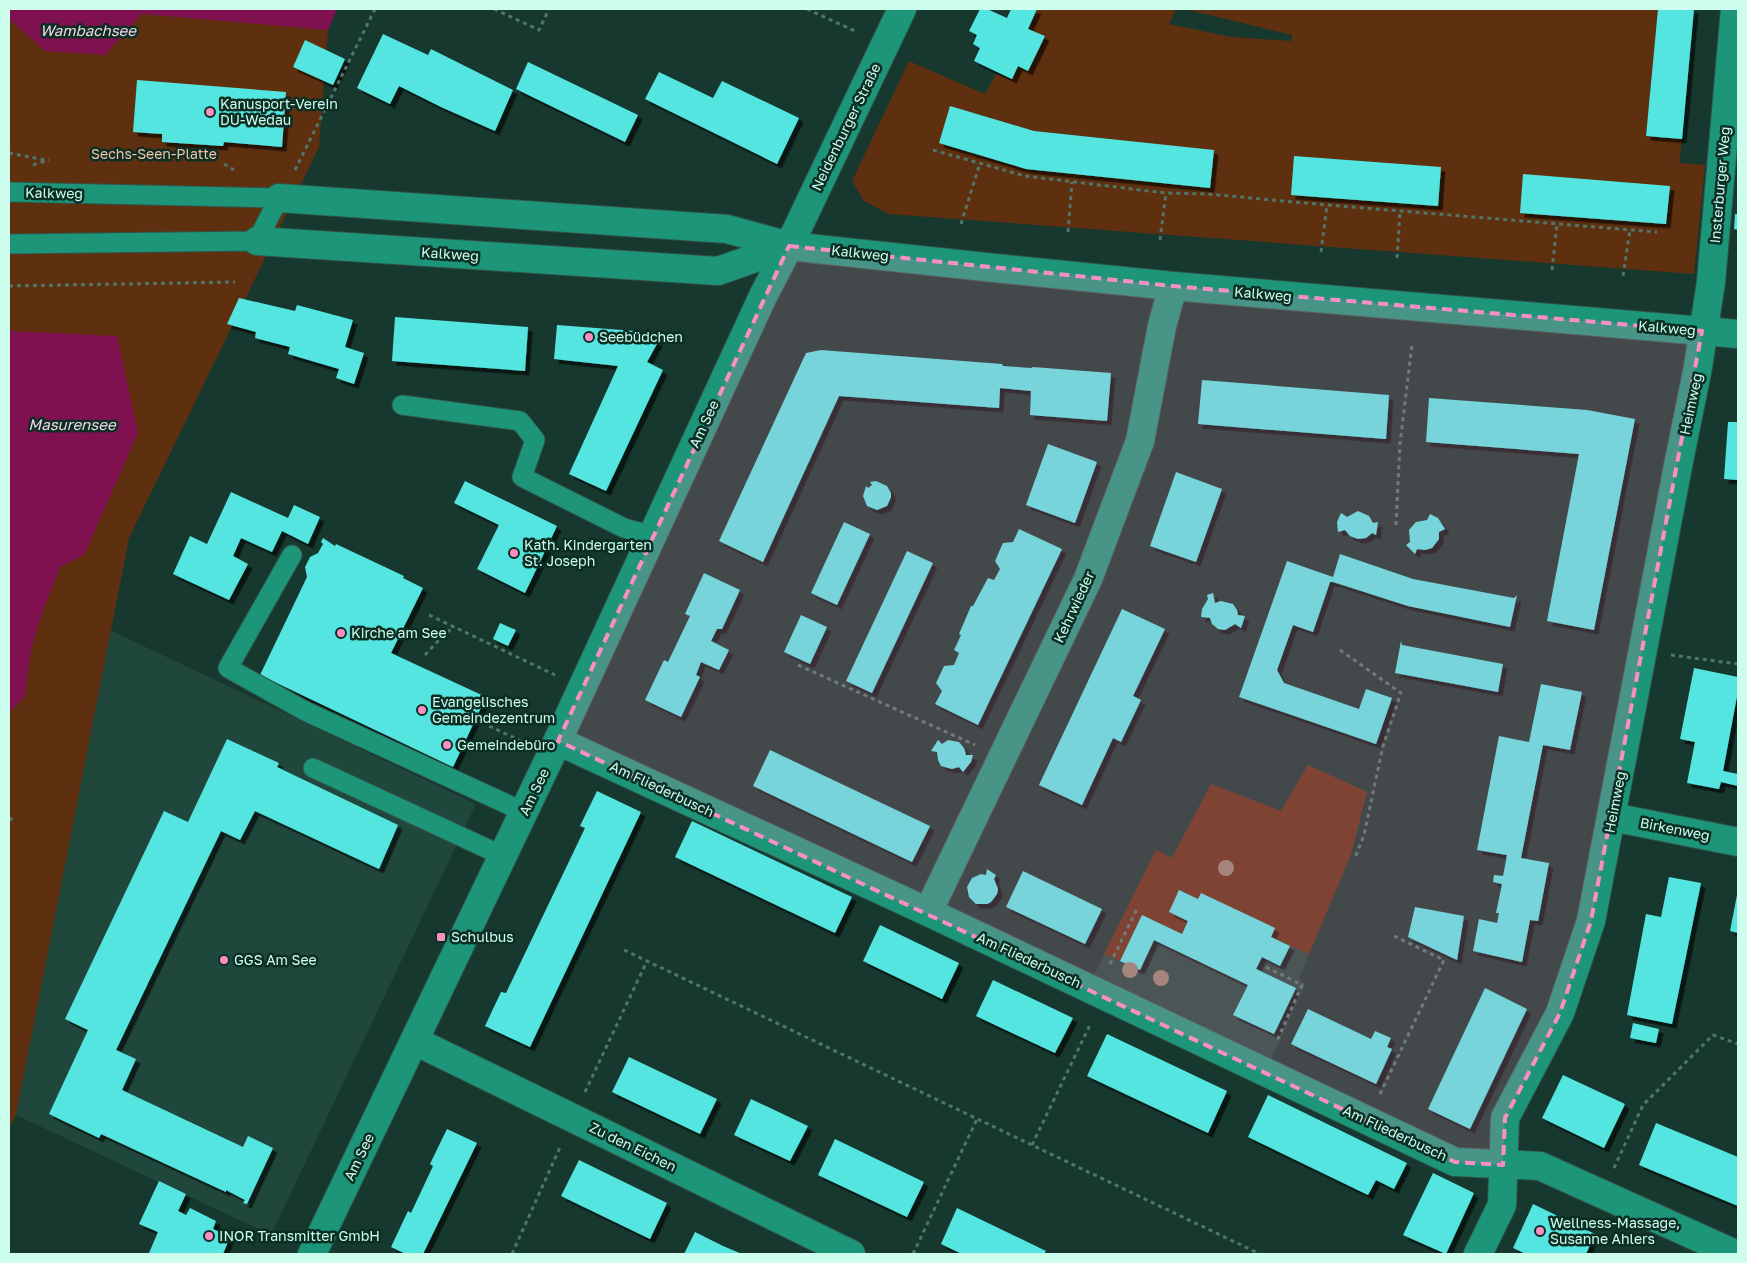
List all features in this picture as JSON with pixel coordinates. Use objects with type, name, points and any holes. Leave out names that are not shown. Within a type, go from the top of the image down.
[{"type":"street","name":"Neidenburger Straße","points":[[789,246],[902,9]]},
{"type":"street","name":"Insterburger Weg","points":[[1702,331],[1711,282],[1735,9]]},
{"type":"street","name":"Kalkweg","points":[[279,198],[727,229],[789,246],[1173,286],[1738,334]]},
{"type":"street","name":"Kalkweg","points":[[257,242],[718,272],[789,246]]},
{"type":"street","name":"Am See","points":[[312,1254],[583,688],[763,296],[789,246]]},
{"type":"street","name":"Kehrwieder","points":[[928,912],[1088,579],[1140,441],[1162,326],[1173,286]]},
{"type":"street","name":"Heimweg","points":[[1478,1254],[1502,1205],[1505,1118],[1560,1013],[1591,921],[1698,367],[1702,331]]},
{"type":"street","name":"Am Fliederbusch","points":[[554,748],[928,912],[1455,1162],[1540,1166],[1735,1254]]},
{"type":"street","name":"Birkenweg","points":[[1612,817],[1738,842]]},
{"type":"street","name":"Zu den Eichen","points":[[415,1040],[851,1254]]},
{"type":"lane","name":"Kalkweg","points":[[9,192],[279,198]]},
{"type":"lane","points":[[257,242],[279,198]]},
{"type":"lane","name":"Kalkweg","points":[[9,244],[257,242]]},
{"type":"lane","points":[[402,405],[520,421],[535,440],[522,477],[624,528],[653,536]]},
{"type":"lane","points":[[292,555],[228,668],[305,711],[524,812]]},
{"type":"lane","points":[[313,768],[503,856]]},
{"type":"path","points":[[279,198],[299,164],[375,9]]},
{"type":"path","points":[[494,9],[539,30],[548,9]]},
{"type":"path","points":[[807,9],[885,45]]},
{"type":"path","points":[[933,150],[1025,176],[1166,193],[1208,194],[1657,232]]},
{"type":"path","points":[[9,153],[49,160]]},
{"type":"path","points":[[961,224],[980,163]]},
{"type":"path","points":[[1068,232],[1072,182]]},
{"type":"path","points":[[1160,240],[1166,193]]},
{"type":"path","points":[[1321,252],[1327,205]]},
{"type":"path","points":[[1397,258],[1400,211]]},
{"type":"path","points":[[1552,270],[1557,224]]},
{"type":"path","points":[[1622,276],[1630,230]]},
{"type":"path","points":[[9,286],[236,282]]},
{"type":"path","points":[[1396,525],[1400,443],[1412,345]]},
{"type":"path","points":[[430,615],[583,688]]},
{"type":"path","points":[[425,655],[454,626]]},
{"type":"path","points":[[1340,650],[1401,693],[1383,746],[1364,835],[1355,858]]},
{"type":"path","points":[[1643,652],[1738,664]]},
{"type":"path","points":[[798,665],[1002,757]]},
{"type":"path","points":[[489,726],[554,748]]},
{"type":"path","points":[[1032,1145],[1138,907]]},
{"type":"path","points":[[1367,1120],[1444,960],[1394,936]]},
{"type":"path","points":[[624,950],[1260,1254]]},
{"type":"path","points":[[1262,1070],[1302,985],[1266,968]]},
{"type":"path","points":[[1602,1194],[1644,1105],[1713,1035],[1738,1044]]},
{"type":"path","points":[[913,1254],[977,1119]]},
{"type":"highlighted area","points":[[789,246],[1173,286],[1702,331],[1591,921],[1560,1013],[1505,1118],[1503,1165],[1455,1162],[558,741]]},
{"type":"shaded area","name":"GGS Am See","points":[[110,630],[476,804],[271,1235],[16,1115]]},
{"type":"shaded area","points":[[1308,765],[1367,792],[1351,854],[1299,978],[1305,985],[1271,1060],[1094,975],[1156,850],[1172,858],[1211,784],[1281,811]]},
{"type":"green space","name":"Sechs-Seen-Platte","points":[[9,9],[337,9],[328,30],[319,147],[129,538],[16,1115],[9,1129]]},
{"type":"green space","points":[[1037,9],[1176,9],[1169,24],[1231,37],[1292,41],[1292,35],[1185,9],[1658,9],[1646,136],[1682,139],[1679,163],[1705,165],[1694,274],[889,214],[864,201],[852,181],[909,61],[985,94],[996,74],[1012,79],[1018,66],[1028,70],[1045,37],[1028,29]]},
{"type":"green space","points":[[1308,765],[1367,792],[1351,854],[1309,954],[1271,937],[1180,890],[1169,912],[1188,921],[1182,934],[1142,915],[1120,961],[1104,954],[1156,850],[1172,858],[1211,784],[1281,811]]},
{"type":"water","name":"Wambachsee","points":[[9,9],[337,9],[328,30],[142,14],[105,55],[45,51],[9,19]]},
{"type":"water","name":"Masurensee","points":[[9,331],[117,336],[138,433],[84,555],[60,567],[41,616],[31,650],[25,696],[9,713]]},
{"type":"building","points":[[980,9],[987,9],[1007,18],[1011,9],[1037,9],[1028,29],[1045,36],[1028,71],[1018,66],[1012,79],[974,61],[980,48],[973,44],[977,35],[969,31]]},
{"type":"building","points":[[1658,9],[1694,9],[1682,139],[1646,136]]},
{"type":"building","points":[[383,34],[428,55],[431,49],[513,90],[495,131],[399,86],[390,104],[357,88]]},
{"type":"building","points":[[305,40],[345,59],[333,85],[293,67]]},
{"type":"building","points":[[528,62],[638,115],[625,142],[516,89]]},
{"type":"building","points":[[659,72],[713,98],[722,81],[799,118],[777,164],[645,99]]},
{"type":"building","name":"Kanusport-Verein DU-Wedau","points":[[137,80],[286,92],[282,147],[224,142],[223,146],[162,142],[162,134],[133,132]]},
{"type":"building","points":[[950,106],[1034,131],[1214,150],[1210,188],[1026,169],[939,143]]},
{"type":"building","points":[[1294,156],[1441,167],[1438,206],[1291,195]]},
{"type":"building","points":[[1523,174],[1670,186],[1666,224],[1520,213]]},
{"type":"building","points":[[1735,214],[1738,214],[1738,230],[1734,229]]},
{"type":"building","points":[[239,298],[295,311],[297,305],[353,320],[345,347],[364,353],[354,384],[336,378],[339,369],[288,354],[290,347],[255,338],[256,332],[227,324]]},
{"type":"building","points":[[395,317],[528,327],[525,371],[392,361]]},
{"type":"building","points":[[557,325],[635,331],[658,342],[647,362],[663,370],[606,491],[569,474],[618,366],[554,359]]},
{"type":"building","points":[[821,350],[1002,364],[1003,366],[1111,373],[1107,421],[1030,415],[1031,391],[1000,388],[999,408],[839,396],[763,562],[719,541],[806,353]]},
{"type":"building","points":[[1202,380],[1389,395],[1386,439],[1198,424]]},
{"type":"building","points":[[1429,398],[1587,410],[1635,419],[1594,630],[1547,621],[1579,454],[1426,442]]},
{"type":"building","points":[[1728,422],[1738,422],[1738,480],[1724,479]]},
{"type":"building","points":[[1048,444],[1097,462],[1075,523],[1026,505]]},
{"type":"building","points":[[1176,472],[1222,489],[1196,562],[1150,546]]},
{"type":"building","points":[[465,481],[557,526],[525,593],[477,569],[499,525],[454,503]]},
{"type":"building","points":[[876,481],[887,486],[891,493],[887,506],[877,510],[867,506],[863,496],[866,486],[868,488],[872,485],[870,482]]},
{"type":"building","points":[[231,492],[288,518],[294,505],[320,517],[308,544],[282,531],[272,552],[241,538],[233,556],[248,564],[229,600],[173,574],[190,536],[207,544]]},
{"type":"building","points":[[1358,511],[1369,516],[1373,523],[1378,522],[1376,535],[1372,533],[1366,538],[1358,539],[1350,536],[1345,530],[1338,532],[1337,522],[1341,513],[1347,517]]},
{"type":"building","points":[[1430,514],[1438,518],[1445,529],[1439,532],[1439,539],[1432,548],[1425,550],[1417,549],[1415,554],[1406,545],[1410,542],[1409,530],[1416,522],[1427,520]]},
{"type":"building","points":[[844,522],[870,534],[837,605],[811,593]]},
{"type":"building","points":[[1019,529],[1062,549],[978,725],[935,704],[942,691],[936,683],[944,666],[954,665],[959,653],[954,650],[971,606],[973,606],[988,578],[994,580],[1000,569],[995,561],[1003,543],[1013,542]]},
{"type":"building","name":"Kirche am See","points":[[323,538],[335,546],[336,544],[404,576],[403,578],[423,588],[391,653],[486,697],[453,767],[260,675],[307,577],[305,567],[310,557],[318,553],[323,544],[321,542]]},
{"type":"building","points":[[907,551],[933,563],[872,693],[846,681]]},
{"type":"building","points":[[1340,554],[1413,579],[1514,598],[1517,595],[1510,627],[1408,606],[1330,582],[1313,632],[1293,625],[1277,670],[1284,683],[1359,709],[1366,689],[1392,698],[1376,744],[1239,697],[1287,561],[1333,577]]},
{"type":"building","points":[[704,573],[740,590],[722,629],[717,629],[711,641],[729,650],[719,670],[701,662],[696,675],[700,677],[681,717],[645,700],[664,660],[668,662],[690,616],[685,614]]},
{"type":"building","points":[[1213,593],[1215,603],[1221,601],[1233,604],[1238,615],[1245,616],[1241,628],[1235,624],[1225,630],[1218,629],[1212,624],[1210,618],[1201,617],[1202,609],[1208,599],[1207,595]]},
{"type":"building","points":[[1122,609],[1165,629],[1133,696],[1141,700],[1121,742],[1113,738],[1082,805],[1039,785]]},
{"type":"building","points":[[801,615],[827,627],[810,664],[784,652]]},
{"type":"building","points":[[500,623],[516,630],[508,646],[493,639]]},
{"type":"building","points":[[1401,641],[1402,645],[1503,664],[1498,692],[1395,673]]},
{"type":"building","points":[[1694,668],[1738,677],[1738,691],[1723,771],[1738,774],[1738,786],[1721,782],[1719,789],[1687,783],[1695,742],[1680,739]]},
{"type":"building","points":[[1541,684],[1582,692],[1570,750],[1543,745],[1521,858],[1549,863],[1538,921],[1530,920],[1522,962],[1473,951],[1479,919],[1497,923],[1499,913],[1496,913],[1502,884],[1493,882],[1494,875],[1503,876],[1507,855],[1477,850],[1499,736],[1529,742]]},
{"type":"building","points":[[227,739],[279,763],[277,767],[398,825],[379,869],[255,811],[240,840],[221,831],[116,1050],[136,1059],[122,1090],[243,1147],[248,1136],[273,1148],[247,1204],[243,1203],[245,1200],[226,1190],[226,1192],[101,1134],[99,1138],[49,1114],[88,1030],[65,1019],[164,811],[188,822]]},
{"type":"building","points":[[938,740],[942,744],[948,740],[959,742],[964,748],[966,755],[973,755],[971,762],[963,772],[959,767],[952,769],[941,766],[937,752],[931,751]]},
{"type":"building","points":[[770,750],[930,826],[912,862],[753,786]]},
{"type":"building","points":[[597,791],[641,812],[530,1047],[485,1026],[501,992],[506,993],[585,828],[580,826]]},
{"type":"building","points":[[692,821],[852,897],[835,933],[675,857]]},
{"type":"building","points":[[987,869],[996,875],[994,879],[998,889],[997,894],[987,904],[976,904],[969,897],[967,887],[972,878],[981,874],[986,875]]},
{"type":"building","points":[[1023,871],[1102,909],[1085,944],[1006,907]]},
{"type":"building","points":[[1669,877],[1701,883],[1672,1024],[1627,1015],[1646,914],[1661,917]]},
{"type":"building","points":[[1179,890],[1198,899],[1201,893],[1275,928],[1271,937],[1290,946],[1280,966],[1262,957],[1256,969],[1296,988],[1274,1034],[1233,1015],[1248,985],[1154,940],[1140,970],[1120,961],[1142,915],[1182,934],[1188,921],[1169,912]]},
{"type":"building","points":[[1738,895],[1738,933],[1730,931]]},
{"type":"building","points":[[1415,907],[1464,916],[1457,960],[1408,937]]},
{"type":"building","points":[[880,925],[959,963],[942,999],[863,961]]},
{"type":"building","points":[[993,980],[1073,1018],[1055,1053],[976,1016]]},
{"type":"building","points":[[1485,988],[1527,1009],[1470,1129],[1428,1109]]},
{"type":"building","points":[[1308,1009],[1371,1039],[1375,1031],[1391,1038],[1387,1047],[1392,1049],[1376,1084],[1291,1044]]},
{"type":"building","points":[[1633,1023],[1659,1029],[1656,1043],[1630,1038]]},
{"type":"building","points":[[1107,1034],[1227,1091],[1208,1133],[1087,1076]]},
{"type":"building","points":[[629,1057],[717,1099],[700,1134],[612,1092]]},
{"type":"building","points":[[1563,1075],[1625,1104],[1604,1148],[1542,1118]]},
{"type":"building","points":[[1268,1095],[1407,1163],[1394,1189],[1376,1180],[1368,1195],[1248,1137]]},
{"type":"building","points":[[751,1099],[808,1126],[790,1161],[734,1135]]},
{"type":"building","points":[[1656,1123],[1738,1157],[1738,1206],[1639,1165]]},
{"type":"building","points":[[447,1129],[477,1143],[423,1254],[406,1254],[391,1247],[408,1211],[411,1213],[433,1166],[430,1164]]},
{"type":"building","points":[[835,1139],[924,1182],[907,1217],[818,1175]]},
{"type":"building","points":[[579,1160],[667,1203],[650,1239],[561,1196]]},
{"type":"building","points":[[1433,1173],[1474,1193],[1446,1254],[1403,1235]]},
{"type":"building","points":[[159,1181],[186,1194],[178,1211],[186,1215],[190,1208],[216,1221],[213,1229],[230,1237],[223,1254],[149,1253],[158,1232],[139,1224]]},
{"type":"building","points":[[1533,1204],[1595,1234],[1586,1254],[1526,1254],[1513,1248]]},
{"type":"building","points":[[957,1208],[1046,1251],[1044,1254],[962,1254],[941,1244]]},
{"type":"building","points":[[695,1232],[723,1246],[742,1254],[684,1254]]},
{"type":"place","name":"Kanusport-Verein DU-Wedau","points":[[210,112]]},
{"type":"place","name":"Seebüdchen","points":[[589,337]]},
{"type":"place","name":"Kath. Kindergarten St. Joseph","points":[[514,553]]},
{"type":"place","name":"Kirche am See","points":[[341,633]]},
{"type":"place","name":"Evangelisches Gemeindezentrum","points":[[422,710]]},
{"type":"place","name":"Gemeindebüro","points":[[447,745]]},
{"type":"place","name":"Schulbus","points":[[441,937]]},
{"type":"place","name":"GGS Am See","points":[[224,960]]},
{"type":"place","name":"Wellness-Massage, Susanne Ahlers","points":[[1540,1231]]},
{"type":"place","name":"INOR Transmitter GmbH","points":[[209,1236]]}]
